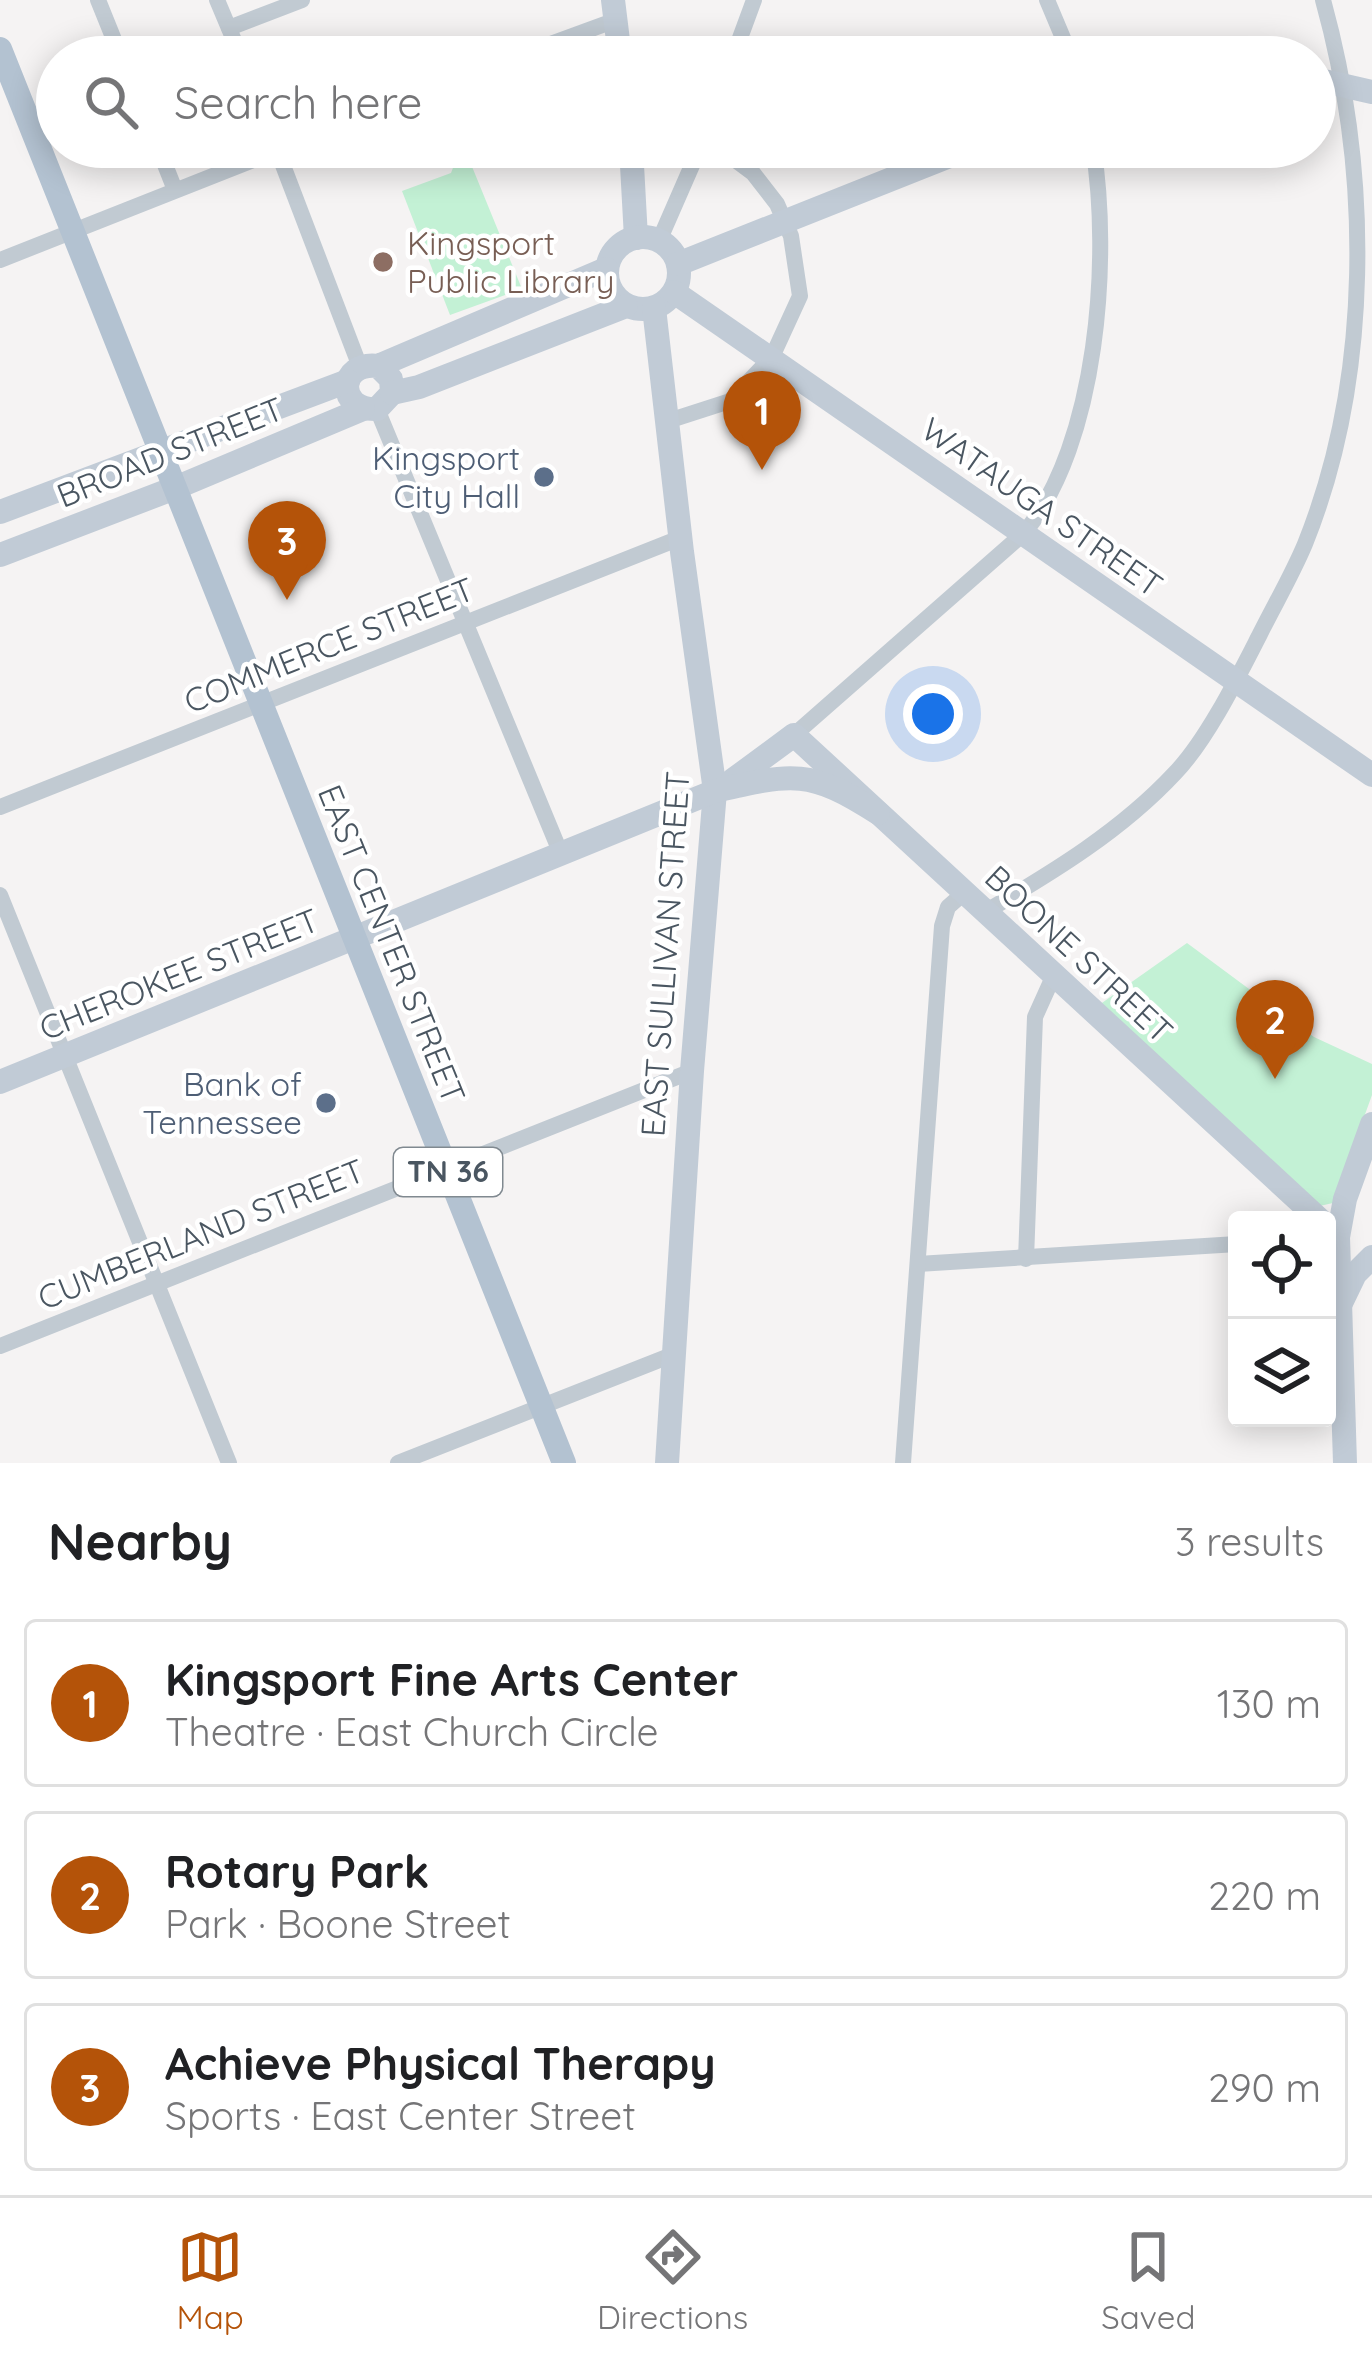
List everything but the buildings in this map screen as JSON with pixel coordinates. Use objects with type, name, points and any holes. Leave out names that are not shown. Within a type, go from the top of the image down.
[{"type":"main road","name":"TN 36","points":[[0,49],[36,139]]},
{"type":"main road","name":"TN 36","points":[[48,168],[160,449]]},
{"type":"main road","name":"EAST CENTER STREET","points":[[160,449],[563,1463]]},
{"type":"street","points":[[98,0],[113,36]]},
{"type":"street","points":[[218,0],[233,36]]},
{"type":"street","points":[[230,28],[302,0]]},
{"type":"street","points":[[741,36],[754,0]]},
{"type":"street","points":[[1047,0],[1062,36]]},
{"type":"street","points":[[1323,0],[1332,36]]},
{"type":"street","points":[[560,36],[615,10]]},
{"type":"street","points":[[985,912],[1077,859],[1178,772],[1236,682],[1306,543],[1332,464],[1349,382],[1359,258],[1357,187],[1345,85],[1336,50]]},
{"type":"street","points":[[1336,83],[1372,92]]},
{"type":"street","points":[[166,168],[175,190]]},
{"type":"street","points":[[0,260],[230,168]]},
{"type":"street","points":[[287,168],[362,372],[351,401],[378,404]]},
{"type":"street","points":[[635,168],[647,239],[678,264]]},
{"type":"street","points":[[688,168],[647,239],[616,249],[606,269],[610,291],[626,306],[664,300],[678,264],[919,168]]},
{"type":"street","points":[[668,421],[730,401],[772,357],[800,296],[786,221],[746,168]]},
{"type":"street","points":[[716,790],[794,735],[1037,517],[1063,458],[1092,349],[1101,243],[1095,168]]},
{"type":"street","name":"BROAD STREET","points":[[0,512],[362,372],[606,269]]},
{"type":"street","name":"WATAUGA STREET","points":[[664,300],[772,357],[1372,775]]},
{"type":"street","name":"EAST SULLIVAN STREET","points":[[664,300],[668,421],[680,538],[716,790],[667,1463]]},
{"type":"street","name":"BROAD STREET","points":[[0,555],[626,306]]},
{"type":"street","points":[[362,372],[391,379],[378,404],[561,854]]},
{"type":"street","name":"COMMERCE STREET","points":[[0,807],[680,538]]},
{"type":"street","name":"BOONE STREET","points":[[794,735],[1307,1211]]},
{"type":"street","points":[[716,790],[772,778],[812,778],[878,813]]},
{"type":"street","name":"CHEROKEE STREET","points":[[0,1082],[716,790]]},
{"type":"street","points":[[903,1463],[942,926],[949,907],[964,892]]},
{"type":"street","points":[[0,895],[229,1463]]},
{"type":"street","points":[[1026,1259],[1035,1017],[1053,976]]},
{"type":"street","name":"CUMBERLAND STREET","points":[[0,1346],[692,1071]]},
{"type":"street","points":[[1336,1215],[1372,1124]]},
{"type":"street","points":[[1336,1233],[1372,1245]]},
{"type":"street","points":[[918,1264],[1228,1245]]},
{"type":"street","points":[[1340,1305],[1355,1274],[1372,1258]]},
{"type":"street","points":[[1336,1280],[1345,1463]]},
{"type":"street","points":[[398,1463],[672,1354]]},
{"type":"green space","points":[[453,168],[473,168],[522,289],[450,315],[402,191],[451,173]]},
{"type":"green space","points":[[1187,943],[1314,1037],[1372,1064],[1372,1095],[1333,1203],[1315,1207],[1099,1005]]},
{"type":"place","name":"Kingsport Public Library","points":[[383,262]]},
{"type":"place","name":"Kingsport Fine Arts Center","points":[[762,470]]},
{"type":"place","name":"Kingsport City Hall","points":[[544,477]]},
{"type":"place","name":"Achieve Physical Therapy","points":[[287,600]]},
{"type":"place","name":"Rotary Park","points":[[1275,1079]]},
{"type":"place","name":"Bank of Tennessee","points":[[326,1103]]}]
